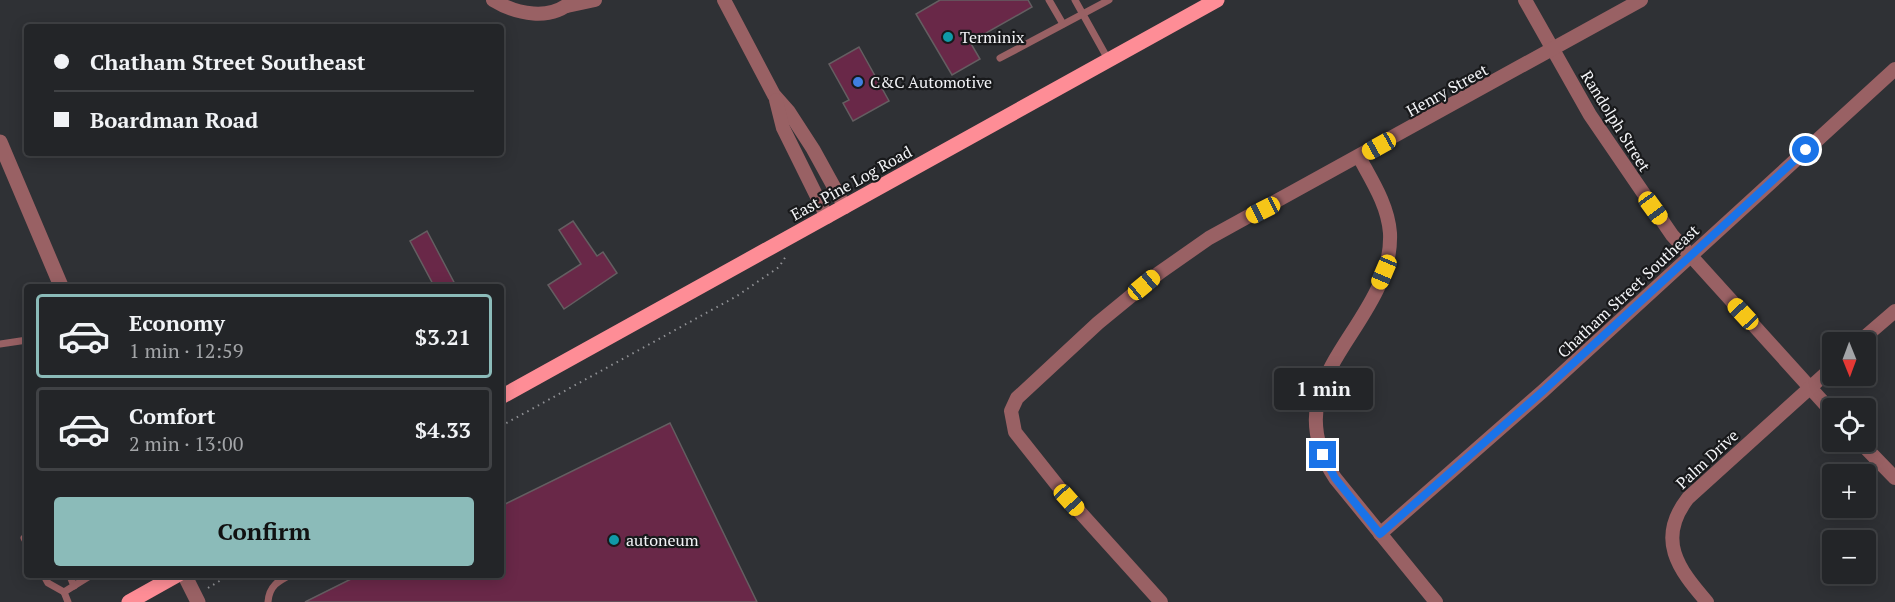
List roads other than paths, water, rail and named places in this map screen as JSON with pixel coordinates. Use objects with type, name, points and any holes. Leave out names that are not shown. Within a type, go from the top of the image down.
[{"type":"main road","name":"East Pine Log Road","points":[[504,395],[1217,0]]},
{"type":"main road","points":[[129,602],[172,578]]},
{"type":"street","points":[[492,0],[513,10],[534,14],[570,3],[595,0]]},
{"type":"street","points":[[724,0],[774,95],[783,128],[827,217]]},
{"type":"street","name":"Randolph Street","points":[[1525,0],[1616,156],[1690,256],[1822,400]]},
{"type":"street","name":"Henry Street","points":[[1161,602],[1069,500],[1015,432],[1011,419],[1013,405],[1017,398],[1084,336],[1176,261],[1235,223],[1554,50],[1641,0]]},
{"type":"street","name":"Chatham Street Southeast","points":[[1380,534],[1543,391],[1895,69]]},
{"type":"street","points":[[774,95],[789,112],[845,207]]},
{"type":"street","points":[[0,142],[60,284]]},
{"type":"street","points":[[1359,157],[1384,204],[1390,234],[1388,259],[1364,312],[1324,378],[1317,403],[1316,430],[1328,467],[1436,602]]},
{"type":"street","points":[[1871,332],[1895,311]]},
{"type":"street","name":"Palm Drive","points":[[1707,602],[1685,577],[1674,555],[1672,535],[1677,515],[1688,498],[1822,378]]},
{"type":"street","points":[[1870,452],[1895,478]]},
{"type":"street","points":[[186,578],[198,602]]},
{"type":"lane","points":[[1049,0],[1063,24]]},
{"type":"lane","points":[[1075,0],[1109,61]]},
{"type":"lane","points":[[1000,58],[1109,0]]},
{"type":"lane","points":[[0,344],[24,340]]},
{"type":"lane","points":[[45,578],[48,584],[64,592],[68,602]]},
{"type":"lane","points":[[71,578],[74,585]]},
{"type":"lane","points":[[64,592],[86,578]]},
{"type":"lane","points":[[268,602],[269,592],[277,582],[284,578]]},
{"type":"place","name":"Terminix","points":[[948,37]]},
{"type":"place","name":"C&C Automotive","points":[[858,82]]},
{"type":"place","name":"autoneum","points":[[614,540]]}]
